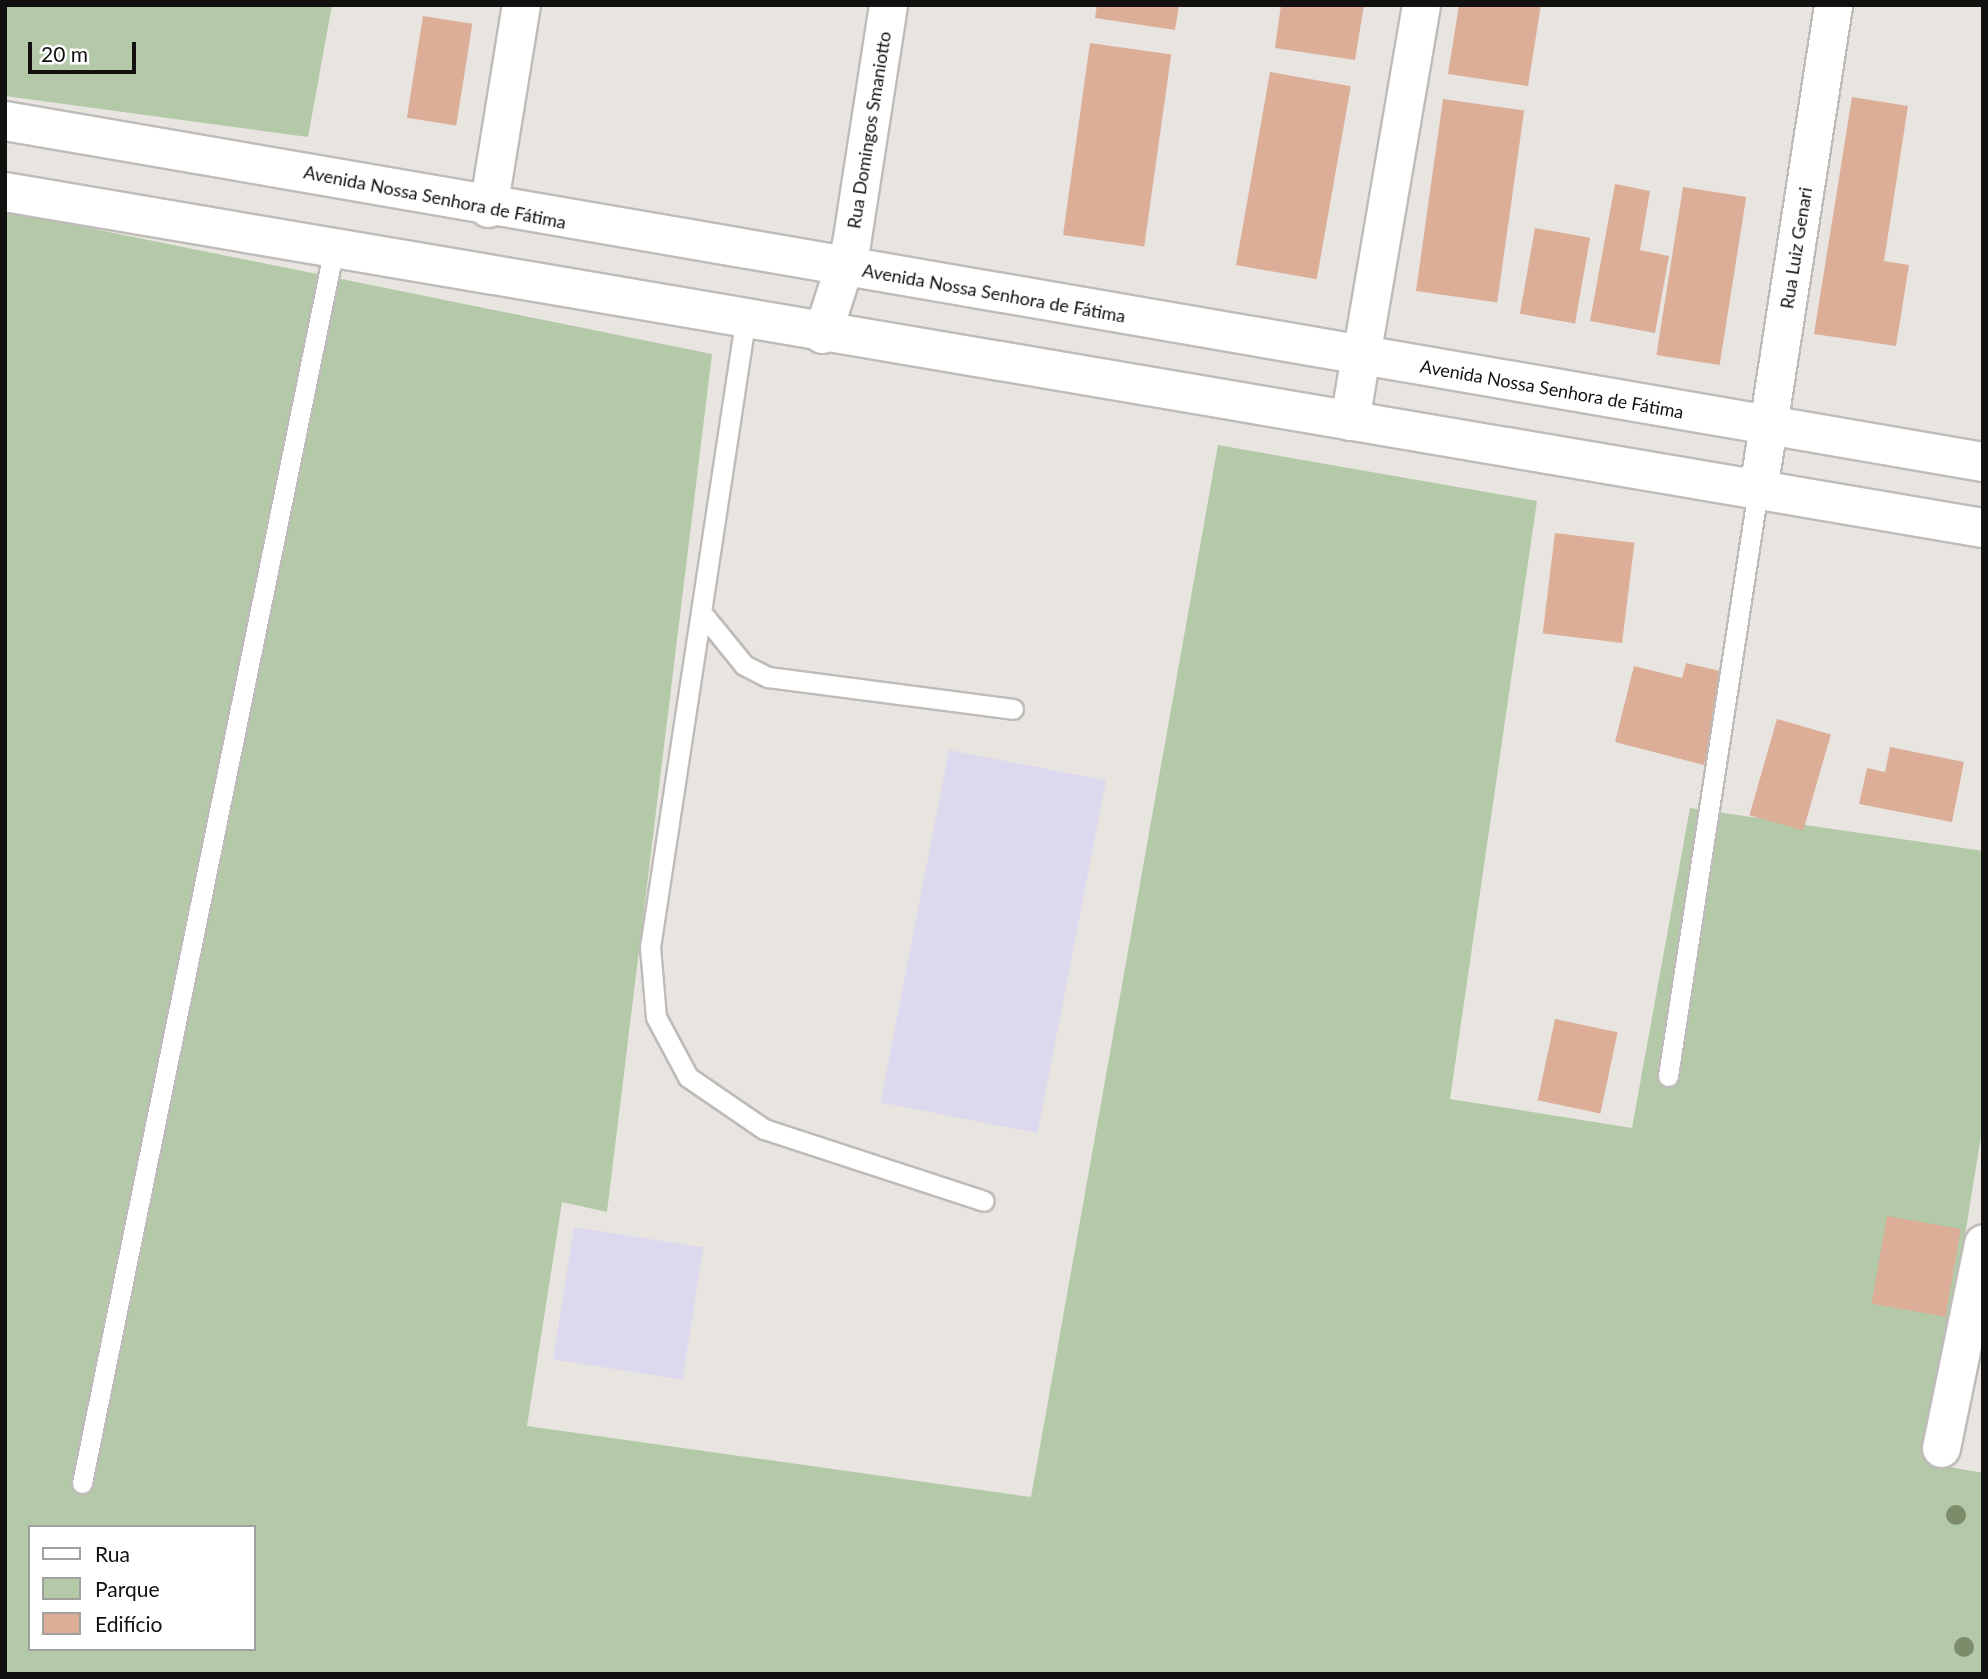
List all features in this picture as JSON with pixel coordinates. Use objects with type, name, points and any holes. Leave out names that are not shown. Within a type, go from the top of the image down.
[{"type":"street","points":[[488,208],[521,5]]},
{"type":"street","name":"Rua Domingos Smaniotto","points":[[822,334],[842,268],[888,5]]},
{"type":"street","points":[[1350,421],[1421,5]]},
{"type":"street","name":"Rua Luiz Genari","points":[[1758,490],[1833,5]]},
{"type":"street","name":"Avenida Nossa Senhora de Fátima","points":[[5,121],[488,208],[1983,462]]},
{"type":"street","points":[[5,192],[745,322],[1983,528]]},
{"type":"street","points":[[1941,1448],[1983,1243]]},
{"type":"lane","points":[[82,1483],[334,248]]},
{"type":"lane","points":[[745,322],[650,947],[656,1017],[688,1077],[764,1129],[984,1201]]},
{"type":"lane","points":[[1668,1076],[1758,490]]},
{"type":"lane","points":[[701,612],[744,665],[768,677],[1013,709]]},
{"type":"shaded area","points":[[949,750],[1106,781],[1038,1133],[880,1102]]},
{"type":"shaded area","points":[[574,1227],[703,1247],[682,1380],[553,1359]]},
{"type":"green space","points":[[5,5],[332,5],[308,137],[5,96]]},
{"type":"green space","points":[[5,211],[712,354],[607,1212],[562,1202],[527,1426],[1031,1497],[1218,445],[1537,501],[1450,1099],[1632,1128],[1690,808],[1983,851],[1983,1124],[1928,1463],[1983,1473],[1983,1674],[5,1674]]},
{"type":"building","points":[[1097,5],[1179,5],[1175,30],[1095,18]]},
{"type":"building","points":[[1281,5],[1364,5],[1355,60],[1275,48]]},
{"type":"building","points":[[1459,5],[1541,5],[1528,86],[1448,74]]},
{"type":"building","points":[[423,16],[472,24],[456,126],[407,118]]},
{"type":"building","points":[[1090,43],[1171,54],[1144,247],[1063,235]]},
{"type":"building","points":[[1270,72],[1351,86],[1317,279],[1236,265]]},
{"type":"building","points":[[1852,97],[1908,106],[1884,261],[1909,265],[1896,346],[1814,334]]},
{"type":"building","points":[[1443,99],[1524,110],[1497,303],[1416,291]]},
{"type":"building","points":[[1615,184],[1650,191],[1640,250],[1669,256],[1655,333],[1590,321]]},
{"type":"building","points":[[1683,187],[1746,197],[1720,365],[1656,355]]},
{"type":"building","points":[[1535,228],[1590,238],[1575,323],[1520,314]]},
{"type":"building","points":[[1555,533],[1634,543],[1622,643],[1543,633]]},
{"type":"building","points":[[1686,663],[1728,673],[1704,765],[1615,742],[1634,666],[1682,678]]},
{"type":"building","points":[[1777,719],[1831,734],[1803,831],[1749,815]]},
{"type":"building","points":[[1890,747],[1964,762],[1952,822],[1859,804],[1867,768],[1885,772]]},
{"type":"building","points":[[1555,1019],[1618,1032],[1600,1113],[1538,1100]]},
{"type":"building","points":[[1887,1216],[1961,1229],[1945,1317],[1872,1304]]}]
